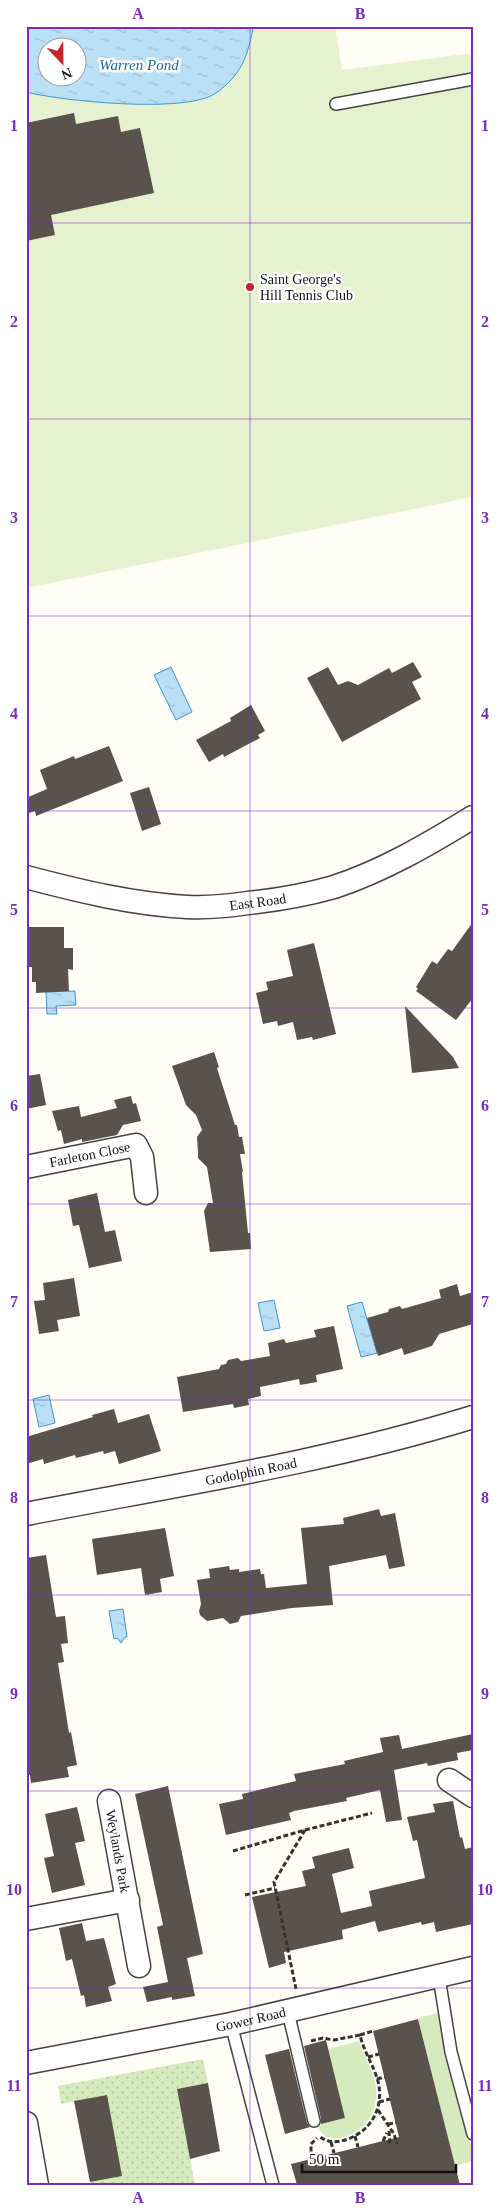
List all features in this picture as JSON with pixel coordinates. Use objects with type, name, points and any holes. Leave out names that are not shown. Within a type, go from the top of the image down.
[{"type":"street","name":"East Road","points":[[26,877],[129,901],[188,907],[235,905],[284,899],[334,886],[373,871],[443,836],[473,817]]},
{"type":"street","name":"Farleton Close","points":[[26,1167],[136,1145],[142,1157],[146,1193]]},
{"type":"street","name":"Godolphin Road","points":[[26,1514],[290,1464],[419,1434],[473,1417]]},
{"type":"street","points":[[449,1780],[473,1796]]},
{"type":"street","name":"Weylands Park","points":[[109,1802],[139,1966]]},
{"type":"street","name":"Weylands Park","points":[[26,1919],[128,1900]]},
{"type":"street","name":"Gower Road","points":[[26,2063],[232,2024],[473,1968]]},
{"type":"street","points":[[26,2123],[37,2185]]},
{"type":"lane","points":[[336,104],[473,79]]},
{"type":"lane","points":[[439,1977],[451,2052],[473,2134]]},
{"type":"lane","points":[[294,2010],[295,2044],[314,2121]]},
{"type":"lane","points":[[232,2024],[273,2185]]},
{"type":"path","points":[[233,1850],[372,1813]]},
{"type":"path","points":[[294,2010],[274,1882],[305,1830]]},
{"type":"path","points":[[245,1895],[275,1888]]},
{"type":"path","points":[[295,2044],[323,2038],[334,2040],[373,2031]]},
{"type":"path","points":[[314,2121],[319,2136],[331,2142],[355,2136],[372,2121],[379,2102],[377,2079],[360,2035]]},
{"type":"path","points":[[368,2057],[379,2054]]},
{"type":"path","points":[[377,2079],[385,2078]]},
{"type":"path","points":[[379,2102],[390,2099]]},
{"type":"path","points":[[377,2109],[388,2124],[397,2144]]},
{"type":"path","points":[[388,2124],[396,2123]]},
{"type":"path","points":[[383,2141],[390,2130]]},
{"type":"path","points":[[390,2130],[390,2146]]},
{"type":"path","points":[[312,2159],[311,2144],[319,2136]]},
{"type":"path","points":[[355,2136],[358,2147]]},
{"type":"path","points":[[331,2142],[334,2153]]},
{"type":"green space","name":"Saint George's Hill Tennis Club","points":[[26,26],[335,26],[342,70],[473,53],[473,497],[26,588]]},
{"type":"green space","points":[[441,2012],[447,2058],[473,2152],[473,2161],[443,2169],[446,2131],[418,2018]]},
{"type":"green space","points":[[359,2041],[375,2082],[376,2100],[371,2116],[356,2132],[341,2138],[327,2137],[321,2132],[318,2125],[345,2118],[328,2049]]},
{"type":"green space","points":[[203,2059],[208,2083],[177,2089],[195,2185],[91,2185],[106,2095],[61,2104],[58,2086]]},
{"type":"water","name":"Warren Pond","points":[[26,26],[252,26],[253,29],[248,49],[237,72],[216,93],[201,99],[179,103],[123,104],[26,92]]},
{"type":"water","points":[[171,667],[192,712],[176,720],[154,675]]},
{"type":"water","points":[[75,991],[76,1005],[56,1006],[57,1014],[47,1014],[46,992]]},
{"type":"water","points":[[274,1300],[280,1328],[264,1331],[258,1303]]},
{"type":"water","points":[[362,1302],[377,1353],[361,1357],[347,1306]]},
{"type":"water","points":[[49,1395],[55,1423],[39,1427],[33,1399]]},
{"type":"water","points":[[123,1609],[127,1637],[121,1643],[117,1638],[114,1639],[109,1611]]},
{"type":"building","points":[[74,113],[76,124],[118,116],[121,132],[140,128],[154,193],[51,215],[55,235],[26,241],[26,123]]},
{"type":"building","points":[[413,662],[422,677],[412,682],[421,699],[342,742],[307,678],[328,667],[338,685],[348,681],[358,685],[389,668],[392,673]]},
{"type":"building","points":[[251,705],[265,731],[258,735],[260,738],[224,757],[223,754],[209,762],[196,740],[231,721],[230,718]]},
{"type":"building","points":[[109,746],[123,781],[36,816],[35,811],[26,814],[26,798],[47,789],[40,770],[74,756],[75,759]]},
{"type":"building","points":[[149,787],[161,824],[142,831],[130,793]]},
{"type":"building","points":[[473,922],[473,998],[456,1020],[416,991],[418,989],[416,987],[432,961],[437,964],[448,949],[452,951]]},
{"type":"building","points":[[27,927],[64,927],[64,948],[73,948],[73,970],[68,969],[69,991],[36,993],[36,982],[32,982],[32,967],[26,967]]},
{"type":"building","points":[[314,943],[336,1034],[313,1040],[312,1037],[297,1040],[293,1022],[278,1026],[277,1021],[263,1024],[256,993],[268,990],[266,982],[293,976],[287,950]]},
{"type":"building","points":[[405,1006],[453,1057],[459,1068],[412,1073]]},
{"type":"building","points":[[214,1052],[219,1067],[217,1068],[235,1125],[237,1125],[239,1137],[242,1137],[245,1154],[240,1154],[251,1249],[210,1252],[204,1211],[208,1203],[213,1203],[207,1167],[198,1158],[197,1137],[202,1130],[196,1115],[186,1105],[172,1066]]},
{"type":"building","points":[[40,1074],[46,1105],[26,1109],[26,1076]]},
{"type":"building","points":[[131,1096],[133,1104],[136,1103],[141,1121],[123,1125],[117,1135],[82,1142],[82,1139],[64,1144],[61,1130],[58,1131],[52,1111],[79,1106],[81,1117],[117,1108],[114,1100]]},
{"type":"building","points":[[97,1193],[105,1232],[115,1230],[122,1261],[89,1268],[79,1225],[73,1226],[68,1200]]},
{"type":"building","points":[[74,1278],[80,1316],[57,1320],[59,1331],[39,1334],[34,1301],[45,1300],[43,1283]]},
{"type":"building","points":[[457,1284],[460,1296],[473,1292],[473,1324],[439,1334],[432,1346],[404,1355],[402,1348],[378,1356],[367,1318],[388,1312],[389,1309],[400,1306],[402,1309],[441,1298],[439,1290]]},
{"type":"building","points":[[334,1326],[343,1369],[316,1375],[317,1382],[300,1385],[299,1379],[260,1387],[261,1396],[248,1399],[249,1405],[234,1408],[233,1404],[183,1412],[177,1377],[219,1369],[228,1360],[238,1358],[241,1361],[270,1356],[268,1343],[284,1339],[286,1343],[316,1337],[314,1330]]},
{"type":"building","points":[[114,1409],[118,1423],[149,1414],[161,1451],[119,1464],[115,1451],[104,1454],[103,1451],[76,1458],[75,1455],[44,1464],[43,1459],[26,1464],[26,1437]]},
{"type":"building","points":[[379,1509],[381,1516],[395,1513],[405,1566],[389,1569],[386,1555],[329,1566],[333,1605],[292,1608],[241,1616],[238,1622],[230,1624],[223,1618],[207,1621],[200,1615],[201,1604],[197,1580],[210,1578],[209,1569],[229,1566],[230,1570],[239,1569],[239,1572],[260,1569],[261,1574],[264,1574],[266,1588],[307,1584],[301,1528],[344,1524],[343,1518]]},
{"type":"building","points":[[165,1528],[174,1576],[160,1579],[162,1592],[145,1595],[141,1568],[97,1575],[92,1539]]},
{"type":"building","points":[[46,1555],[56,1617],[65,1616],[68,1643],[61,1644],[64,1662],[58,1663],[69,1733],[71,1732],[77,1765],[67,1767],[69,1777],[31,1783],[30,1775],[26,1775],[26,1558]]},
{"type":"building","points":[[473,1734],[473,1750],[457,1753],[458,1760],[428,1766],[427,1763],[394,1770],[402,1820],[386,1822],[380,1790],[346,1798],[347,1801],[294,1811],[289,1813],[291,1820],[226,1835],[219,1804],[243,1799],[242,1794],[296,1781],[294,1774],[345,1764],[344,1761],[383,1752],[380,1738],[399,1735],[402,1749]]},
{"type":"building","points":[[168,1786],[203,1954],[187,1958],[195,1996],[172,2000],[172,1997],[147,2002],[143,1987],[168,1982],[157,1927],[163,1925],[135,1794]]},
{"type":"building","points":[[453,1801],[460,1838],[462,1837],[465,1849],[473,1847],[473,1924],[436,1932],[434,1922],[422,1925],[421,1922],[378,1932],[375,1921],[342,1930],[343,1939],[284,1952],[286,1963],[269,1968],[252,1897],[306,1886],[302,1871],[315,1868],[312,1857],[349,1848],[354,1868],[332,1874],[341,1913],[372,1906],[369,1891],[425,1878],[417,1840],[413,1841],[407,1817],[435,1812],[433,1804]]},
{"type":"building","points":[[77,1807],[85,1841],[75,1843],[85,1885],[52,1893],[44,1858],[54,1856],[45,1814]]},
{"type":"building","points":[[82,1923],[86,1941],[104,1938],[116,1984],[108,1987],[112,2001],[86,2007],[84,1995],[81,1996],[72,1959],[66,1961],[59,1928]]},
{"type":"building","points":[[418,2019],[460,2185],[297,2185],[291,2164],[399,2137],[373,2031]]},
{"type":"building","points":[[326,2040],[345,2118],[321,2124],[304,2046]]},
{"type":"building","points":[[289,2049],[307,2123],[310,2127],[285,2134],[265,2055]]},
{"type":"building","points":[[208,2083],[220,2151],[190,2159],[177,2089]]},
{"type":"building","points":[[107,2095],[122,2176],[90,2182],[74,2101]]},
{"type":"place","name":"Saint George's Hill Tennis Club","points":[[250,287]]}]
